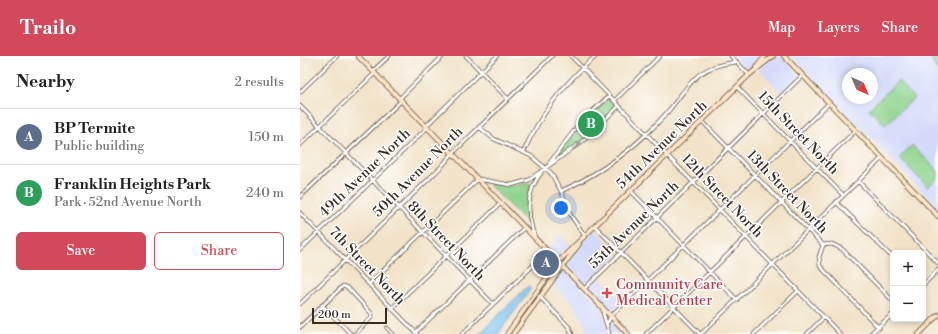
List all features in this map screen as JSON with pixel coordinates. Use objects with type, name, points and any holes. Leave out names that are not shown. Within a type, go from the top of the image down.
[{"type":"main road","points":[[358,56],[628,334]]},
{"type":"main road","name":"54th Avenue North","points":[[756,69],[765,56]]},
{"type":"main road","name":"54th Avenue North","points":[[507,334],[558,262],[749,75],[773,56]]},
{"type":"main road","points":[[784,56],[828,104],[938,216]]},
{"type":"main road","name":"54th Avenue North","points":[[513,334],[585,236]]},
{"type":"main road","points":[[919,334],[936,321],[938,315]]},
{"type":"street","points":[[300,92],[337,56]]},
{"type":"street","points":[[300,145],[389,56]]},
{"type":"street","points":[[300,197],[443,56]]},
{"type":"street","points":[[466,56],[508,99]]},
{"type":"street","name":"49th Avenue North","points":[[300,250],[427,127],[497,56]]},
{"type":"street","name":"50th Avenue North","points":[[300,304],[441,167],[479,127],[552,56]]},
{"type":"street","name":"12th Street North","points":[[571,56],[840,334]]},
{"type":"street","points":[[524,152],[538,124],[551,104],[582,68],[596,56]]},
{"type":"street","points":[[614,101],[660,56]]},
{"type":"street","name":"15th Street North","points":[[731,56],[749,75]]},
{"type":"street","points":[[561,191],[603,169],[630,149],[646,134],[697,75],[721,64],[736,62]]},
{"type":"street","name":"55th Avenue North","points":[[584,288],[658,218],[802,76]]},
{"type":"street","name":"15th Street North","points":[[737,87],[843,195]]},
{"type":"street","points":[[535,238],[529,218],[529,202],[534,183],[579,124],[609,96]]},
{"type":"street","points":[[608,322],[611,316],[828,104]]},
{"type":"street","name":"8th Street North","points":[[300,106],[493,304]]},
{"type":"street","points":[[369,284],[478,179],[499,184],[516,184],[529,180],[592,134],[619,106]]},
{"type":"street","name":"13th Street North","points":[[702,121],[823,245],[832,244],[842,249],[890,298]]},
{"type":"street","points":[[479,127],[498,142],[524,152],[551,173],[561,191],[571,216],[585,236]]},
{"type":"street","points":[[646,334],[855,130]]},
{"type":"street","points":[[595,226],[700,334],[737,300],[882,158]]},
{"type":"street","points":[[858,181],[938,263]]},
{"type":"street","points":[[631,191],[737,300]]},
{"type":"street","points":[[836,202],[890,255]]},
{"type":"street","points":[[392,308],[501,203]]},
{"type":"street","name":"7th Street North","points":[[300,213],[416,333]]},
{"type":"street","points":[[416,333],[525,227]]},
{"type":"street","points":[[823,245],[819,257],[820,266],[879,328]]},
{"type":"street","points":[[462,334],[548,251]]},
{"type":"street","points":[[926,282],[938,270]]},
{"type":"street","points":[[301,324],[341,287],[348,288],[372,315],[355,334]]},
{"type":"street","points":[[754,334],[798,291]]},
{"type":"street","points":[[540,296],[569,327],[572,334]]},
{"type":"street","points":[[322,305],[351,334]]},
{"type":"street","points":[[603,308],[602,312],[608,322],[609,334]]},
{"type":"street","points":[[807,334],[824,317]]},
{"type":"street","points":[[870,334],[879,328],[890,317]]},
{"type":"street","points":[[387,328],[392,334]]},
{"type":"street","points":[[516,334],[517,328]]},
{"type":"shaded area","points":[[733,56],[761,56],[747,71]]},
{"type":"shaded area","points":[[775,56],[782,56],[800,76],[782,94],[759,69]]},
{"type":"shaded area","points":[[791,56],[938,56],[938,208]]},
{"type":"shaded area","points":[[594,229],[619,253],[584,287],[564,266]]},
{"type":"shaded area","points":[[560,236],[570,245],[558,259],[548,249]]},
{"type":"shaded area","points":[[548,253],[556,261],[542,276],[533,267]]},
{"type":"shaded area","points":[[562,268],[602,308],[608,334],[586,334],[584,322],[574,305],[551,283]]},
{"type":"shaded area","points":[[599,277],[624,302],[611,314],[586,289]]},
{"type":"shaded area","points":[[611,318],[625,334],[610,334],[609,323]]},
{"type":"green space","points":[[931,56],[938,56],[938,71],[934,65]]},
{"type":"green space","points":[[898,81],[914,98],[885,125],[869,109],[874,104],[878,104],[878,100]]},
{"type":"green space","points":[[610,98],[617,107],[584,140],[561,154],[560,151],[587,119]]},
{"type":"green space","points":[[912,145],[938,171],[938,177],[928,187],[899,158]]},
{"type":"green space","points":[[526,183],[531,186],[527,201],[527,223],[490,186],[491,184],[515,186]]},
{"type":"water","points":[[528,286],[531,289],[498,334],[479,334]]},
{"type":"place","name":"Franklin Heights Park","points":[[591,124]]},
{"type":"place","name":"BP Termite","points":[[546,263]]},
{"type":"place","name":"Community Care Medical Center","points":[[607,293]]}]
